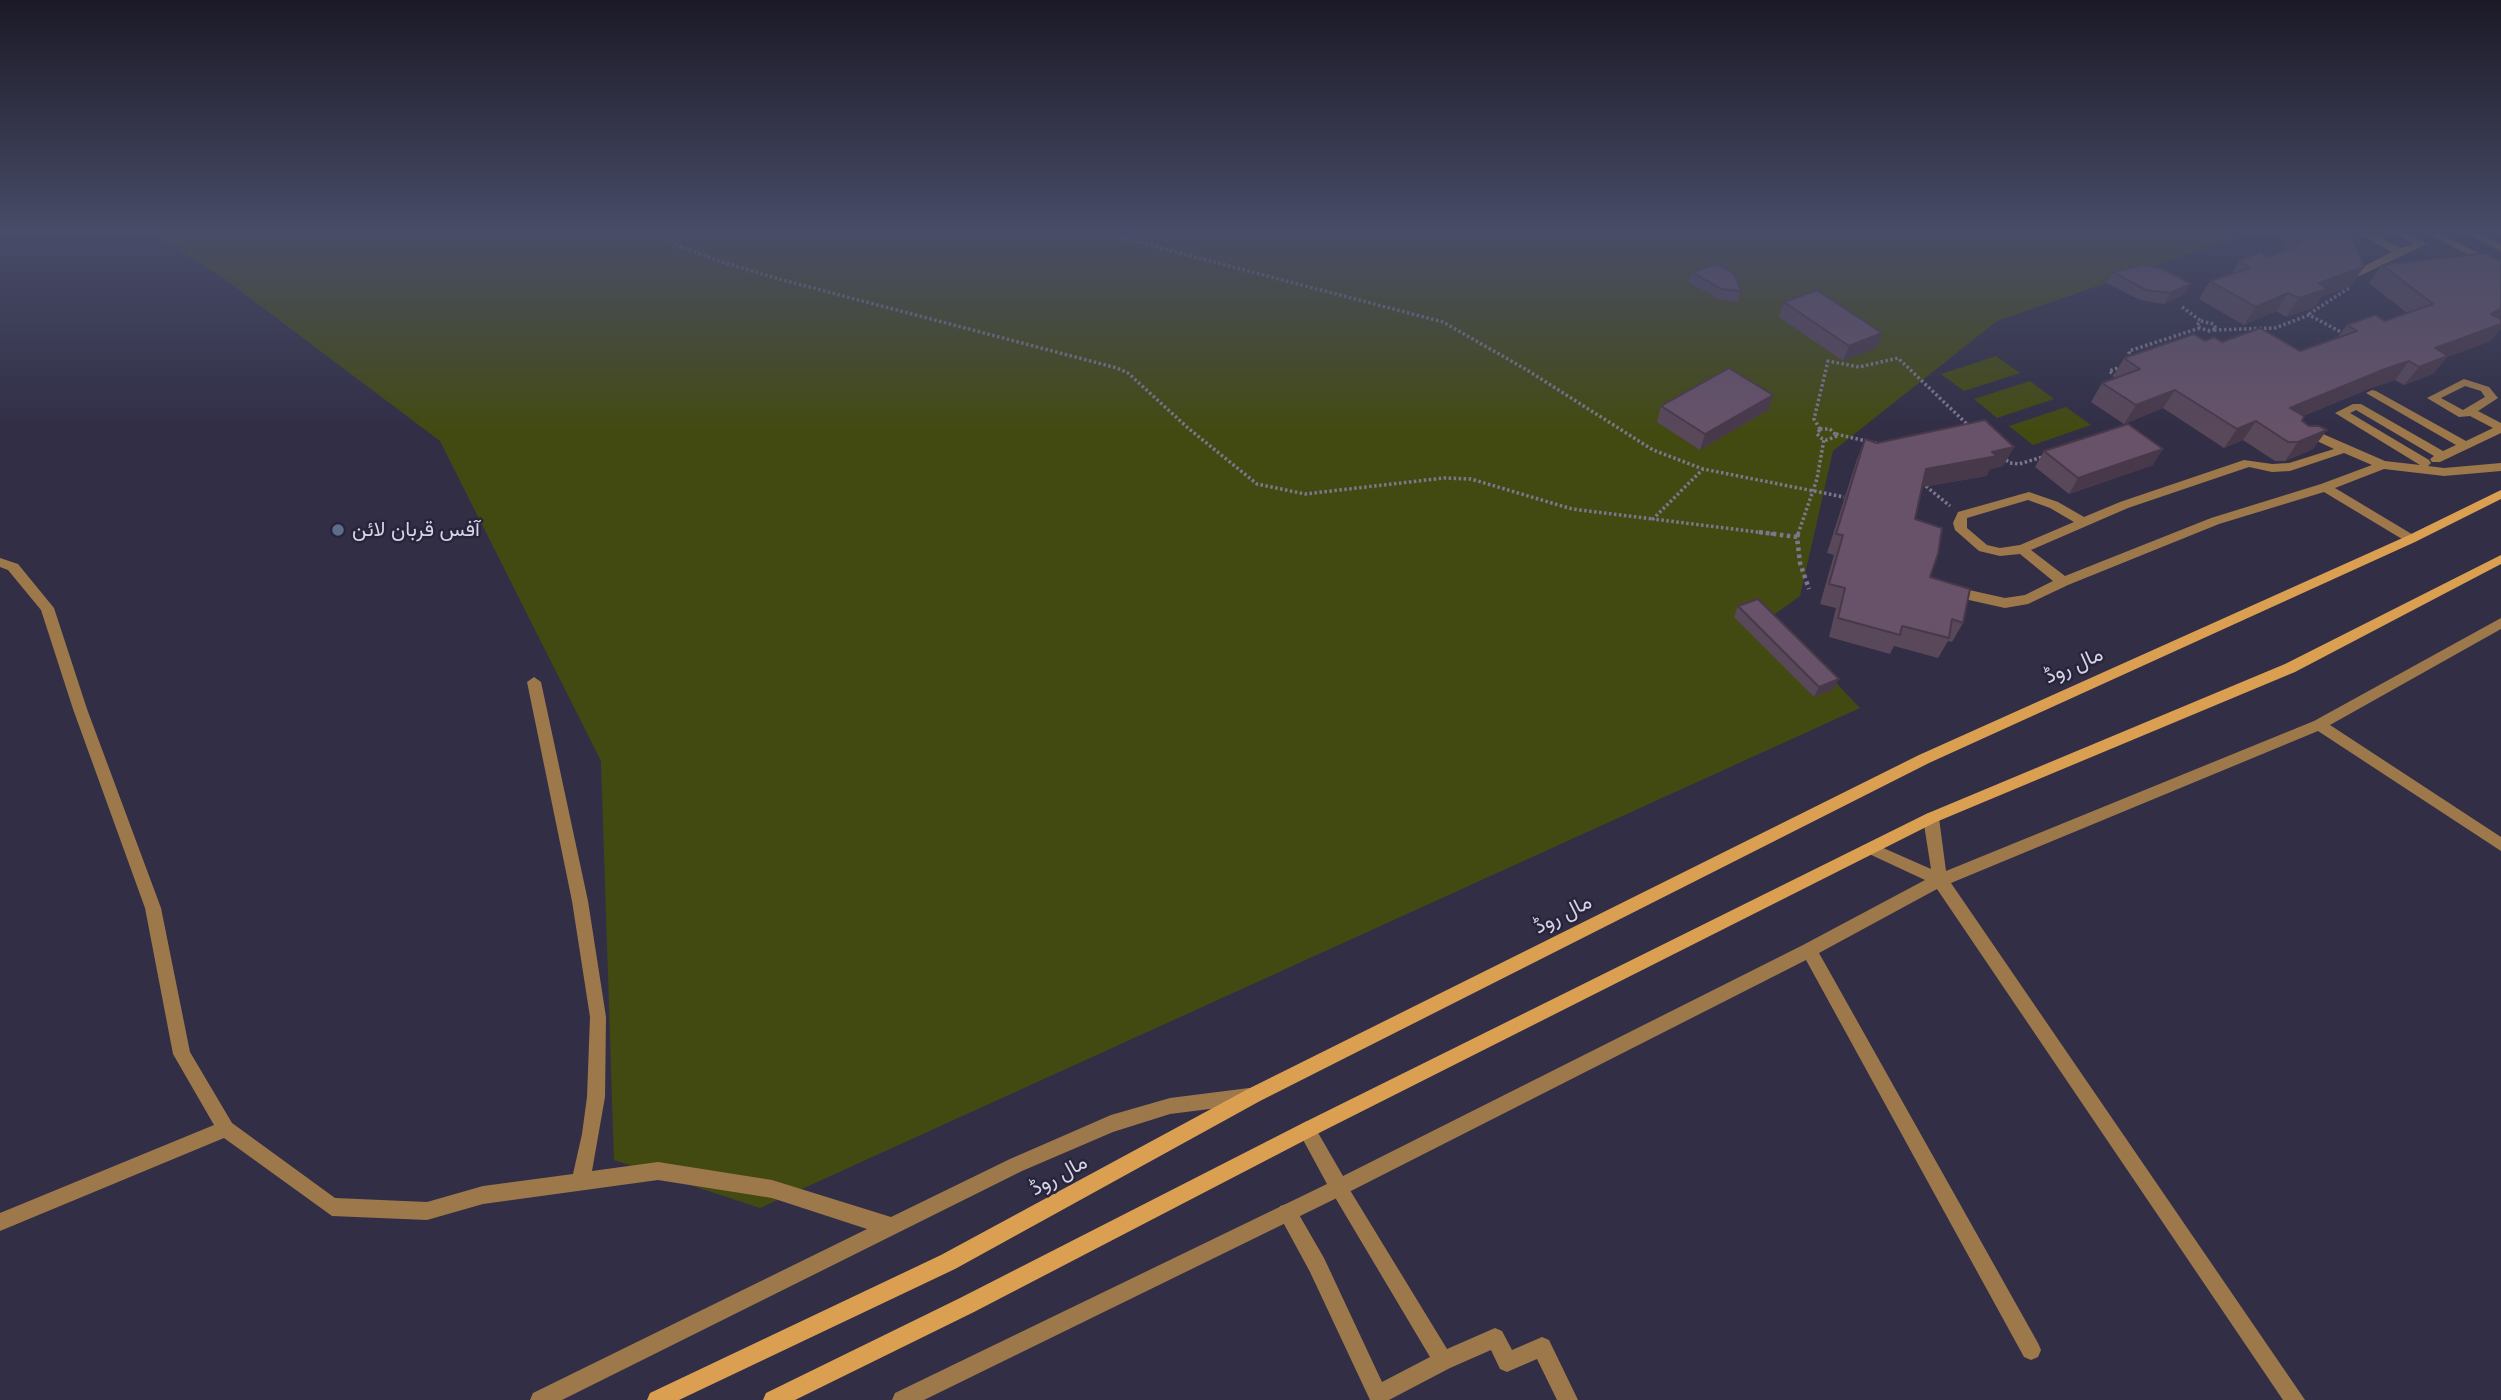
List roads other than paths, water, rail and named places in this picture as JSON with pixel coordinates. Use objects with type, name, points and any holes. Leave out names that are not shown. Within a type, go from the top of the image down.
[{"type":"main road","name":"مال روڈ","points":[[657,1400],[948,1262],[1254,1095],[1924,759],[2412,538],[2501,494]]},
{"type":"main road","points":[[773,1400],[967,1305],[1307,1130],[1931,818],[2290,668],[2501,559]]},
{"type":"street","points":[[2372,393],[2467,446]]},
{"type":"street","points":[[2425,463],[2341,413],[2357,406],[2443,456]]},
{"type":"street","points":[[2470,411],[2501,429]]},
{"type":"street","points":[[2412,468],[2501,429]]},
{"type":"street","points":[[2297,439],[2319,437],[2383,465],[2444,472],[2501,467]]},
{"type":"street","points":[[2248,463],[2272,468],[2290,467],[2345,449]]},
{"type":"street","points":[[2085,523],[2054,505],[2029,496],[1962,514],[1959,523],[1961,530],[1983,548],[2000,552],[2022,549],[2085,523],[2123,505],[2248,463],[2264,454]]},
{"type":"street","points":[[1933,586],[1977,599],[2005,603],[2028,599],[2063,582],[2214,521],[2325,487],[2383,465]]},
{"type":"street","points":[[2325,487],[2412,538]]},
{"type":"street","points":[[2022,549],[2063,582]]},
{"type":"street","points":[[0,562],[13,568],[47,608],[80,709],[153,908],[181,1054],[226,1129],[332,1207],[427,1211],[483,1195],[658,1171],[772,1189],[892,1227]]},
{"type":"street","points":[[912,1398],[1339,1188],[1940,880],[2319,725],[2501,623]]},
{"type":"street","points":[[534,682],[580,901],[598,1017],[596,1097],[591,1134],[579,1182]]},
{"type":"street","points":[[2319,725],[2501,845]]},
{"type":"street","points":[[1931,818],[1940,880],[2295,1400]]},
{"type":"street","points":[[1872,849],[1940,880]]},
{"type":"street","points":[[1808,950],[2031,1350]]},
{"type":"street","points":[[540,1400],[1016,1165],[1111,1124],[1170,1106],[1254,1095]]},
{"type":"street","points":[[0,1222],[226,1129]]},
{"type":"street","points":[[1307,1130],[1443,1361]]},
{"type":"street","points":[[1286,1213],[1317,1265],[1378,1395],[1495,1338],[1507,1362],[1542,1347],[1567,1400]]},
{"type":"place","name":"آفس قربان لائن","points":[[338,530]]}]
